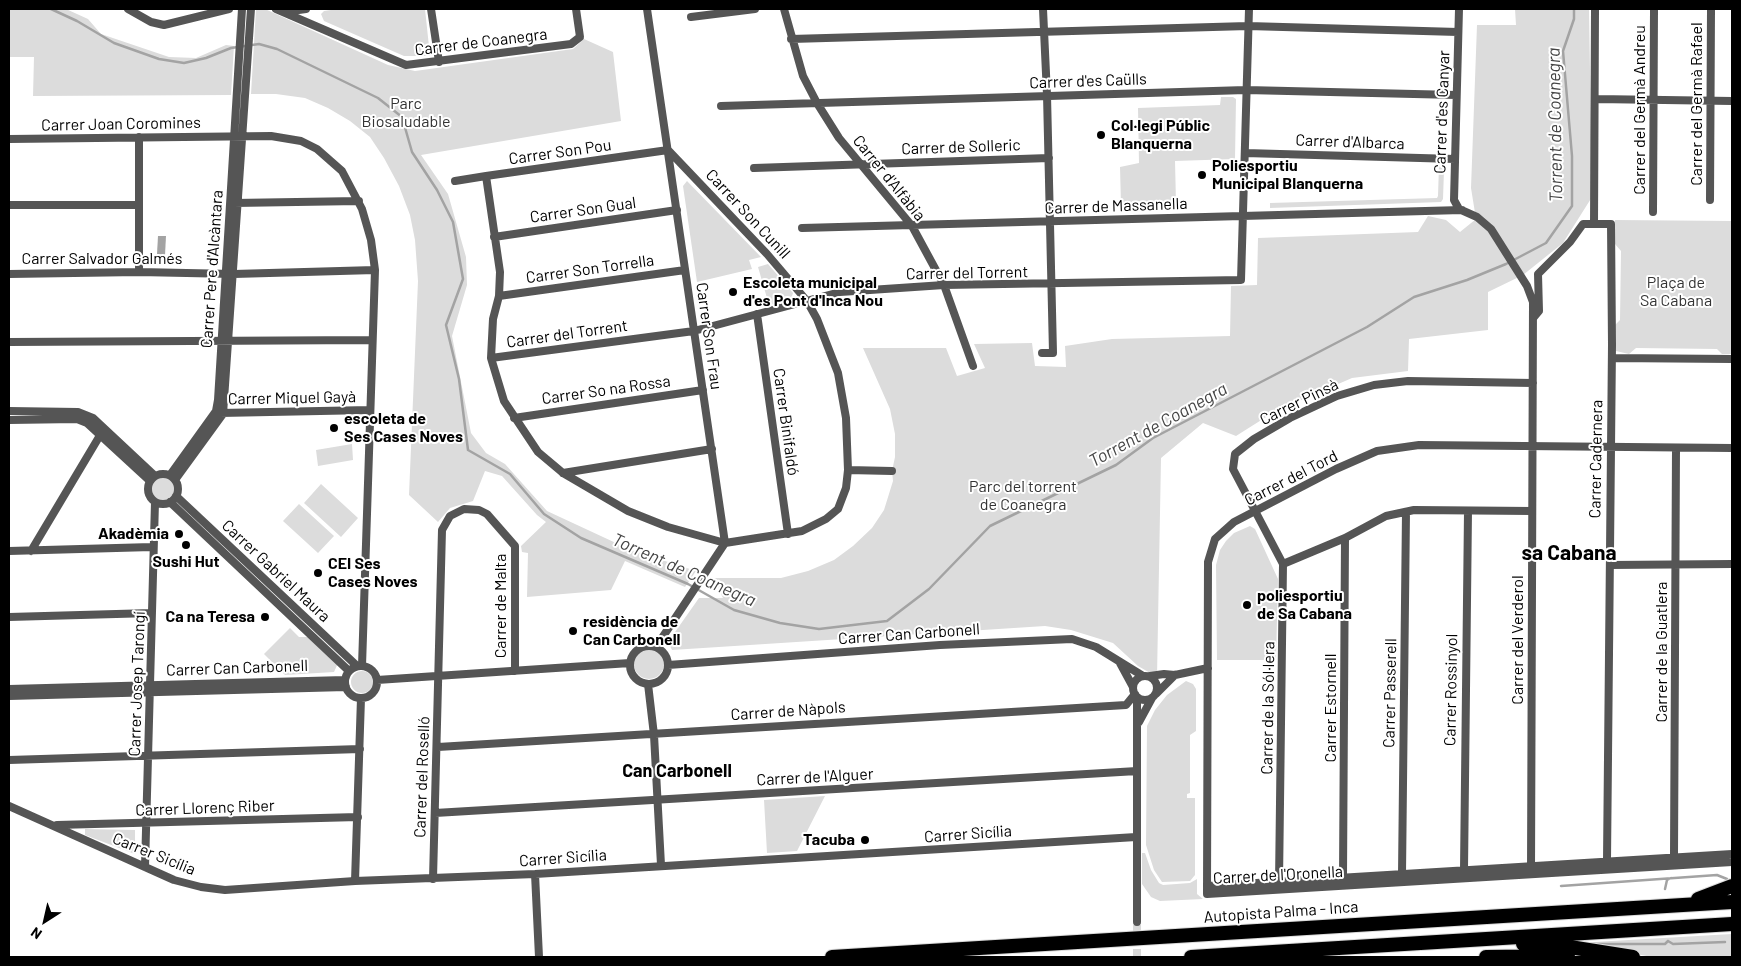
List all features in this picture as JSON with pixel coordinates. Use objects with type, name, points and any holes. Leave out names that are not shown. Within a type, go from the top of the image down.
[{"type":"highway","points":[[1682,905],[1732,886]]},
{"type":"highway","name":"Autopista Palma - Inca","points":[[832,957],[1732,902]]},
{"type":"highway","points":[[1191,957],[1732,924]]},
{"type":"highway","points":[[1475,940],[1576,948],[1633,957]]},
{"type":"highway","points":[[1486,957],[1540,955],[1585,957]]},
{"type":"street","points":[[128,9],[151,22],[164,25],[229,9]]},
{"type":"street","name":"Carrer Pere d'Alcàntara","points":[[219,412],[221,340],[230,274],[238,136],[239,37],[242,9]]},
{"type":"street","points":[[238,136],[251,9]]},
{"type":"street","name":"Carrer de Coanegra","points":[[276,9],[406,65],[571,44],[580,37],[576,9]]},
{"type":"street","points":[[284,12],[306,9]]},
{"type":"street","points":[[431,9],[439,62]]},
{"type":"street","name":"Carrer Son Frau","points":[[648,9],[725,543]]},
{"type":"street","points":[[691,17],[755,9]]},
{"type":"street","name":"Carrer d'Alfàbia","points":[[784,9],[803,76],[817,103],[839,138],[883,188],[912,226],[944,286],[973,366]]},
{"type":"street","points":[[1042,353],[1053,353],[1053,285],[1043,9]]},
{"type":"street","points":[[1242,216],[1249,9]]},
{"type":"street","name":"Carrer d'es Canyar","points":[[1459,9],[1454,197],[1456,204],[1463,210]]},
{"type":"street","points":[[1534,317],[1539,311],[1538,274],[1570,242],[1583,224],[1594,224],[1595,9]]},
{"type":"street","name":"Carrer del Germà Andreu","points":[[1653,212],[1654,9]]},
{"type":"street","name":"Carrer del Germà Rafael","points":[[1710,200],[1711,9]]},
{"type":"street","points":[[791,39],[1248,26],[1458,32]]},
{"type":"street","name":"Carrer d'es Caülls","points":[[721,106],[1246,90],[1456,95]]},
{"type":"street","points":[[1596,99],[1732,101]]},
{"type":"street","name":"Carrer Joan Coromines","points":[[9,139],[238,136],[286,138],[317,149],[342,171],[359,201],[371,240],[375,270],[359,666]]},
{"type":"street","points":[[139,272],[140,137]]},
{"type":"street","name":"Carrer Son Pou","points":[[455,181],[668,150]]},
{"type":"street","name":"Carrer Son Cunill","points":[[486,176],[500,272],[499,296],[493,319],[491,358],[504,401],[538,452],[563,473],[628,511],[668,527],[725,543],[788,534],[813,526],[826,519],[838,509],[846,488],[848,470],[845,411],[838,373],[825,338],[807,300],[767,254],[668,150]]},
{"type":"street","name":"Carrer d'Albarca","points":[[1245,153],[1454,159]]},
{"type":"street","name":"Carrer de Solleric","points":[[754,168],[1049,158]]},
{"type":"street","points":[[234,203],[359,201]]},
{"type":"street","points":[[9,205],[138,205]]},
{"type":"street","name":"Carrer Son Gual","points":[[494,237],[677,210]]},
{"type":"street","points":[[1463,210],[1488,225],[1505,250],[1531,295],[1534,317]]},
{"type":"street","name":"Carrer de Massanella","points":[[802,228],[1463,210]]},
{"type":"street","name":"Carrer del Torrent","points":[[491,358],[694,330],[840,292],[944,286],[1241,280],[1242,216]]},
{"type":"street","name":"Carrer Cadernera","points":[[1594,224],[1611,224],[1612,358],[1609,447],[1610,565],[1607,860]]},
{"type":"street","name":"Carrer Salvador Galmés","points":[[9,274],[139,272],[230,274],[375,270]]},
{"type":"street","name":"Carrer Son Torrella","points":[[499,296],[685,270]]},
{"type":"street","points":[[173,478],[219,412],[230,340],[230,274]]},
{"type":"street","name":"Carrer Binifaldó","points":[[757,314],[788,534]]},
{"type":"street","name":"Carrer del Verderol","points":[[1531,869],[1534,317]]},
{"type":"street","points":[[9,342],[372,340]]},
{"type":"street","points":[[1612,358],[1732,358]]},
{"type":"street","name":"Carrer Pinsà","points":[[1256,512],[1232,469],[1236,454],[1254,439],[1290,418],[1337,396],[1374,385],[1408,381],[1533,383]]},
{"type":"street","name":"Carrer So na Rossa","points":[[514,418],[703,390]]},
{"type":"street","name":"Carrer Miquel Gayà","points":[[219,412],[370,410]]},
{"type":"street","points":[[9,411],[78,412],[93,418],[102,432]]},
{"type":"street","points":[[9,420],[77,419],[87,423],[102,432],[152,478]]},
{"type":"street","points":[[31,551],[102,432]]},
{"type":"street","name":"Carrer del Tord","points":[[1207,886],[1208,562],[1215,539],[1234,522],[1336,469],[1377,451],[1419,446],[1732,448]]},
{"type":"street","name":"Carrer de la Guatlera","points":[[1674,856],[1676,448]]},
{"type":"street","points":[[563,473],[712,449]]},
{"type":"street","points":[[848,470],[892,471]]},
{"type":"street","points":[[163,473],[173,478],[178,489],[176,496],[170,502],[156,502],[148,491],[152,478],[163,473]]},
{"type":"street","name":"Carrer Gabriel Maura","points":[[176,496],[359,666]]},
{"type":"street","name":"Carrer Josep Tarongí","points":[[145,867],[152,547],[156,502]]},
{"type":"street","name":"Carrer Gabriel Maura","points":[[170,502],[349,671]]},
{"type":"street","name":"Carrer de Malta","points":[[439,676],[442,530],[450,516],[471,508],[487,514],[515,546],[515,671]]},
{"type":"street","points":[[1283,564],[1345,538],[1386,516],[1414,510],[1532,511]]},
{"type":"street","name":"Carrer Rossinyol","points":[[1464,870],[1468,511]]},
{"type":"street","name":"Carrer de la Sól·lera","points":[[1256,512],[1283,564],[1279,882]]},
{"type":"street","name":"Carrer Passerell","points":[[1402,874],[1406,512]]},
{"type":"street","name":"Carrer Estornell","points":[[1343,877],[1345,538]]},
{"type":"street","points":[[656,648],[725,543]]},
{"type":"street","points":[[9,551],[152,547]]},
{"type":"street","points":[[1610,565],[1732,564]]},
{"type":"street","points":[[9,617],[152,613]]},
{"type":"street","name":"Carrer Can Carbonell","points":[[668,665],[1045,639],[1072,639],[1096,647],[1120,663],[1135,693]]},
{"type":"street","points":[[650,646],[656,648],[665,655],[668,665],[664,676],[654,683],[648,684],[637,679],[630,669],[630,663],[639,648],[650,646]]},
{"type":"street","points":[[377,680],[630,663]]},
{"type":"street","points":[[1120,663],[1146,676],[1157,684],[1154,696],[1138,724]]},
{"type":"street","points":[[359,666],[370,668],[377,680],[375,690],[361,698],[352,695],[346,683],[349,671],[359,666]]},
{"type":"street","points":[[1137,922],[1138,724],[1135,681],[1146,676],[1164,674],[1175,676],[1208,668]]},
{"type":"street","name":"Carrer del Roselló","points":[[433,879],[439,676]]},
{"type":"street","points":[[1135,693],[1143,700],[1154,696],[1175,676]]},
{"type":"street","name":"Carrer Can Carbonell","points":[[9,689],[150,688],[346,683]]},
{"type":"street","points":[[648,684],[654,735],[661,865]]},
{"type":"street","points":[[9,696],[150,688]]},
{"type":"street","name":"Carrer de Nàpols","points":[[438,747],[1126,705],[1135,693]]},
{"type":"street","points":[[356,881],[361,698]]},
{"type":"street","points":[[9,760],[360,749]]},
{"type":"street","name":"Carrer de l'Alguer","points":[[435,813],[1137,771]]},
{"type":"street","name":"Carrer Sicília","points":[[9,806],[174,880],[201,887],[225,890],[356,881],[535,874],[1136,837]]},
{"type":"street","name":"Carrer Llorenç Riber","points":[[54,826],[358,817]]},
{"type":"street","name":"Carrer de l'Oronella","points":[[1732,854],[1607,860],[1531,869],[1207,894],[1207,886],[1343,877],[1464,870],[1531,869],[1732,862]]},
{"type":"street","points":[[535,874],[539,957]]},
{"type":"green space","points":[[9,9],[66,9],[88,19],[101,34],[169,57],[196,58],[226,45],[234,46],[231,95],[33,96],[34,57],[9,57]]},
{"type":"green space","name":"Parc Biosaludable","points":[[256,9],[265,9],[388,65],[415,71],[573,49],[584,39],[613,52],[621,121],[421,155],[448,194],[466,257],[467,285],[452,336],[471,433],[486,453],[505,464],[547,511],[631,550],[696,571],[685,587],[625,561],[611,590],[527,597],[528,553],[522,552],[521,546],[546,522],[537,515],[502,476],[485,471],[473,501],[450,508],[438,522],[409,495],[418,281],[415,240],[410,215],[399,186],[384,158],[370,137],[350,121],[328,108],[305,98],[276,94],[251,94]]},
{"type":"green space","points":[[338,9],[425,9],[430,56],[404,56],[324,21],[321,14],[324,11]]},
{"type":"green space","name":"Parc del torrent de Coanegra","points":[[1515,9],[1589,9],[1592,197],[1563,243],[1523,275],[1488,292],[1488,330],[1409,339],[1408,371],[1352,378],[1274,412],[1236,436],[1203,423],[1161,458],[1157,677],[1138,666],[1113,643],[1071,630],[1045,626],[672,650],[668,642],[699,598],[723,598],[713,578],[781,578],[808,571],[834,560],[853,546],[872,528],[884,510],[893,481],[895,434],[890,409],[863,348],[946,348],[957,376],[985,368],[974,344],[1032,343],[1035,366],[1066,367],[1065,346],[1112,339],[1230,336],[1231,286],[1257,285],[1258,238],[1418,232],[1428,216],[1446,220],[1460,232],[1476,219],[1471,188],[1477,25],[1516,25]]},
{"type":"green space","points":[[1221,97],[1233,97],[1236,99],[1235,159],[1175,161],[1176,203],[1121,205],[1120,167],[1139,163],[1138,108],[1220,105]]},
{"type":"green space","points":[[1439,165],[1444,170],[1443,199],[1441,202],[1270,208],[1270,203],[1437,198]]},
{"type":"green space","points":[[687,181],[761,257],[749,260],[752,269],[697,282],[683,186]]},
{"type":"green space","name":"Plaça de Sa Cabana","points":[[1615,220],[1732,221],[1732,354],[1722,354],[1717,349],[1636,348],[1629,354],[1616,351],[1615,325],[1620,320],[1621,251],[1615,244]]},
{"type":"green space","points":[[768,264],[793,293],[791,299],[769,305],[758,267]]},
{"type":"green space","points":[[352,444],[353,460],[318,466],[316,450]]},
{"type":"green space","points":[[163,478],[173,485],[174,489],[167,499],[163,500],[153,493],[152,489],[159,479]]},
{"type":"green space","points":[[321,484],[358,518],[341,537],[304,503]]},
{"type":"green space","points":[[299,504],[334,536],[318,553],[283,521]]},
{"type":"green space","name":"poliesportiu de Sa Cabana","points":[[1250,526],[1255,529],[1278,579],[1276,660],[1217,660],[1216,565],[1220,550],[1226,541],[1234,533]]},
{"type":"green space","points":[[290,628],[299,637],[309,637],[338,663],[334,672],[285,675],[264,654]]},
{"type":"green space","points":[[649,649],[655,650],[663,658],[663,670],[655,678],[649,679],[643,678],[635,670],[634,664],[635,658],[643,650]]},
{"type":"green space","points":[[362,671],[370,674],[373,682],[370,690],[362,693],[354,690],[351,682],[354,674]]},
{"type":"green space","points":[[1186,681],[1193,684],[1196,689],[1196,731],[1190,735],[1190,793],[1187,794],[1187,798],[1195,798],[1195,875],[1190,881],[1162,882],[1154,870],[1146,845],[1147,726],[1155,710],[1167,695]]},
{"type":"green space","points":[[825,796],[797,851],[767,853],[764,800]]},
{"type":"green space","points":[[85,829],[135,830],[135,854],[85,835]]},
{"type":"green space","points":[[1142,853],[1145,853],[1151,870],[1159,883],[1163,885],[1190,883],[1197,879],[1197,894],[1203,899],[1160,901],[1151,897],[1142,884]]},
{"type":"green space","points":[[1732,934],[1732,957],[1652,957],[1577,943]]},
{"type":"shaded area","points":[[158,236],[166,236],[165,255],[157,254]]},
{"type":"waterway","name":"Torrent de Coanegra","points":[[51,9],[77,21],[114,43],[159,59],[184,63],[206,58],[231,48],[259,44],[277,49],[378,98],[402,117],[412,152],[437,190],[453,222],[463,279],[446,325],[459,379],[468,450],[510,474],[544,514],[581,538],[688,584],[734,610],[780,623],[819,629],[887,621],[929,589],[990,526],[1116,465],[1153,438],[1367,327],[1414,297],[1467,280],[1506,264],[1546,243],[1572,206],[1572,156],[1563,51],[1574,19],[1574,9]]},
{"type":"waterway","points":[[1561,886],[1717,875],[1727,879]]},
{"type":"waterway","points":[[1665,889],[1667,880],[1671,878]]},
{"type":"waterway","points":[[1668,941],[1673,944],[1725,942]]},
{"type":"waterway","points":[[1594,944],[1665,944],[1668,941]]},
{"type":"tunnel","points":[[1137,922],[1137,957]]},
{"type":"place","name":"Col·legi Públic Blanquerna","points":[[1101,135]]},
{"type":"place","name":"Poliesportiu Municipal Blanquerna","points":[[1202,175]]},
{"type":"place","name":"Escoleta municipal d'es Pont d'Inca Nou","points":[[733,292]]},
{"type":"place","name":"escoleta de Ses Cases Noves","points":[[334,428]]},
{"type":"place","name":"Akadèmia","points":[[179,534]]},
{"type":"place","name":"Sushi Hut","points":[[186,545]]},
{"type":"place","name":"CEI Ses Cases Noves","points":[[318,573]]},
{"type":"place","name":"poliesportiu de Sa Cabana","points":[[1247,605]]},
{"type":"place","name":"Ca na Teresa","points":[[265,617]]},
{"type":"place","name":"residència de Can Carbonell","points":[[573,631]]},
{"type":"place","name":"Tacuba","points":[[865,840]]},
{"type":"district","name":"sa Cabana","points":[[1569,553]]},
{"type":"district","name":"Can Carbonell","points":[[677,771]]}]
